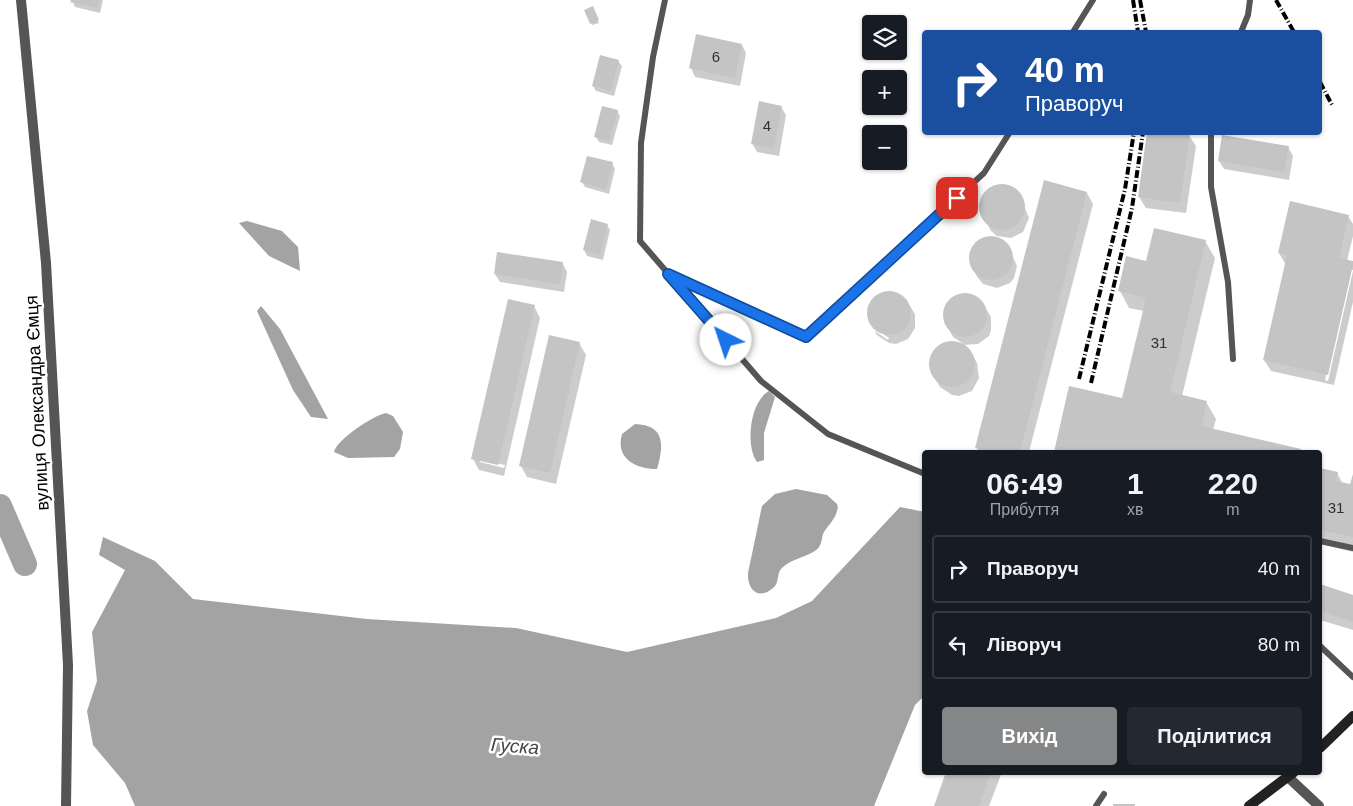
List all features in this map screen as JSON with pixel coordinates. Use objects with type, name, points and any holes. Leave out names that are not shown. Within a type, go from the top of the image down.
[{"type":"main road","points":[[1322,746],[1353,716]]},
{"type":"main road","points":[[1249,806],[1291,775]]},
{"type":"street","name":"вулиця Олександра Ємця","points":[[22,0],[46,263],[67,645],[66,806]]},
{"type":"street","points":[[1291,775],[1320,806]]},
{"type":"lane","points":[[665,0],[653,58],[641,143],[640,241],[761,381],[828,434],[922,473]]},
{"type":"lane","points":[[1074,30],[1093,0]]},
{"type":"lane","points":[[1242,30],[1248,15],[1250,0]]},
{"type":"lane","points":[[668,274],[806,337],[984,173],[1008,135]]},
{"type":"lane","points":[[1211,135],[1211,186],[1227,274],[1233,360]]},
{"type":"lane","points":[[1322,541],[1353,548]]},
{"type":"lane","points":[[1322,648],[1353,677]]},
{"type":"lane","points":[[1096,806],[1104,794]]},
{"type":"water","points":[[247,221],[282,231],[298,247],[300,271],[269,256],[239,223]]},
{"type":"water","points":[[261,306],[280,329],[328,419],[311,417],[293,390],[257,311]]},
{"type":"water","points":[[769,391],[775,397],[764,433],[764,460],[757,462],[751,446],[751,424],[757,404]]},
{"type":"water","points":[[386,413],[393,416],[403,432],[400,449],[394,457],[348,458],[334,452],[341,441],[356,429],[373,418]]},
{"type":"water","points":[[635,424],[652,428],[660,438],[661,452],[657,469],[635,465],[624,456],[621,443],[622,434]]},
{"type":"water","points":[[796,489],[827,495],[837,504],[836,514],[823,534],[819,547],[786,565],[780,570],[775,586],[768,592],[758,593],[749,584],[748,573],[762,506],[775,494]]},
{"type":"water","points":[[900,507],[922,511],[922,698],[915,705],[874,806],[135,806],[125,783],[93,745],[87,711],[97,681],[92,632],[125,570],[99,555],[103,537],[155,561],[193,599],[367,619],[516,628],[627,652],[776,618],[812,601]]},
{"type":"building","points":[[71,0],[99,0],[97,8],[70,2]]},
{"type":"building","points":[[593,6],[599,20],[590,24],[584,10]]},
{"type":"building","points":[[696,34],[742,44],[735,78],[689,68]]},
{"type":"building","points":[[600,55],[619,60],[611,91],[592,86]]},
{"type":"building","points":[[759,101],[782,106],[774,148],[751,144]]},
{"type":"building","points":[[602,106],[618,110],[609,141],[594,137]]},
{"type":"building","points":[[1147,135],[1190,135],[1180,203],[1138,197]]},
{"type":"building","points":[[1222,135],[1289,146],[1284,172],[1218,161]]},
{"type":"building","points":[[587,156],[613,162],[606,189],[580,182]]},
{"type":"building","points":[[1044,180],[1087,192],[1021,450],[984,450],[975,448]]},
{"type":"building","points":[[1002,184],[1015,188],[1021,194],[1025,207],[1021,220],[1015,226],[1002,230],[989,226],[983,220],[979,207],[983,194],[989,188]]},
{"type":"building","points":[[1290,201],[1349,215],[1339,258],[1353,261],[1353,265],[1328,375],[1263,360],[1287,255],[1278,253]]},
{"type":"building","points":[[591,219],[608,224],[600,255],[583,250]]},
{"type":"building","points":[[1154,228],[1206,240],[1170,392],[1207,401],[1201,426],[1301,450],[1054,450],[1069,386],[1122,398],[1146,298],[1118,291],[1126,256],[1146,261]]},
{"type":"building","points":[[995,236],[1007,242],[1012,249],[1012,267],[1007,274],[1000,279],[987,280],[975,274],[970,267],[969,254],[975,242],[982,237]]},
{"type":"building","points":[[497,252],[563,262],[560,284],[494,274]]},
{"type":"building","points":[[893,291],[905,297],[910,304],[910,322],[905,329],[898,334],[885,335],[877,332],[870,325],[867,309],[870,301],[877,294]]},
{"type":"building","points":[[969,293],[981,299],[986,306],[986,324],[981,331],[974,336],[961,337],[953,334],[946,327],[943,311],[946,303],[953,296]]},
{"type":"building","points":[[508,299],[535,305],[498,465],[471,459]]},
{"type":"building","points":[[549,335],[580,342],[550,473],[519,466]]},
{"type":"building","points":[[947,341],[957,341],[971,351],[975,364],[971,377],[965,383],[957,387],[947,387],[933,377],[929,369],[929,359],[939,345]]},
{"type":"building","points":[[1322,468],[1338,472],[1336,481],[1350,484],[1353,474],[1353,537],[1322,530]]},
{"type":"building","points":[[1322,585],[1353,595],[1353,622],[1322,612]]},
{"type":"building","points":[[945,775],[990,775],[979,806],[934,806]]},
{"type":"building","points":[[1113,804],[1135,804],[1135,806],[1113,806]]},
{"type":"waterway","name":"Гуска","points":[[0,506],[25,564]]},
{"type":"railway","points":[[1133,0],[1138,30]]},
{"type":"railway","points":[[1140,0],[1146,30]]},
{"type":"railway","points":[[1276,0],[1293,30]]},
{"type":"railway","points":[[1322,86],[1332,105]]},
{"type":"railway","points":[[1079,379],[1125,189],[1134,135]]},
{"type":"railway","points":[[1091,383],[1132,208],[1143,135]]},
{"type":"route","points":[[726,340],[668,274],[806,337],[957,198]]}]
